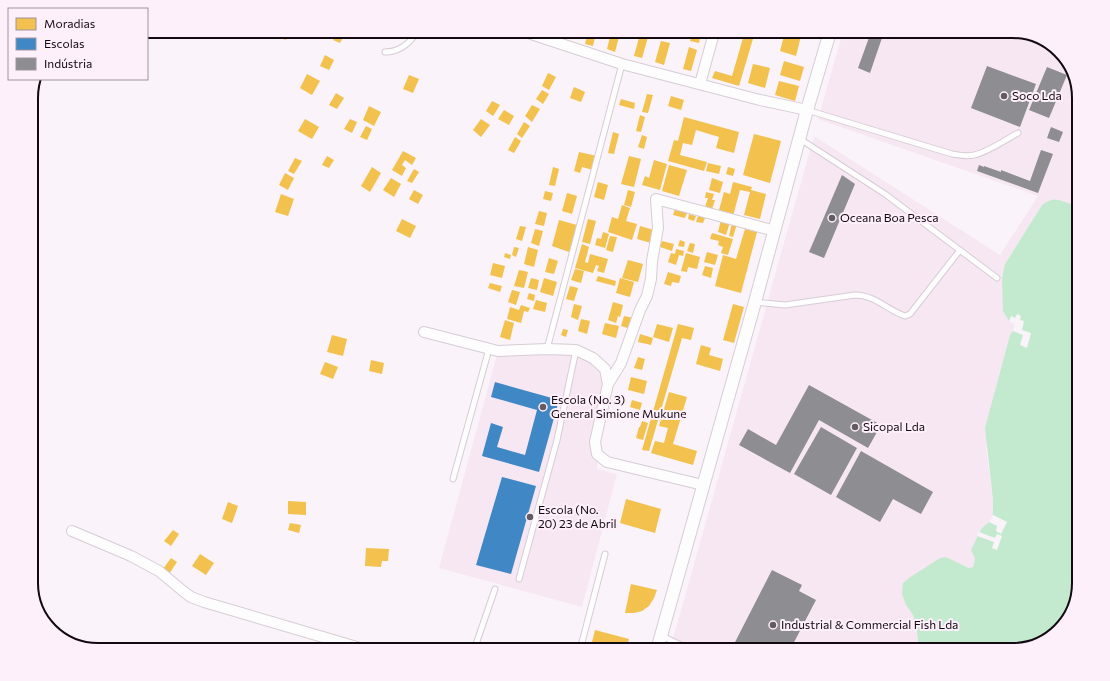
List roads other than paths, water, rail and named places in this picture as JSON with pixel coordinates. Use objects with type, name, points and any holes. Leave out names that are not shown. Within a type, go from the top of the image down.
[{"type":"street","points":[[557,38],[622,64],[760,100],[807,110]]},
{"type":"street","points":[[700,84],[713,38]]},
{"type":"street","points":[[659,643],[756,302],[807,110],[828,38]]},
{"type":"street","points":[[703,485],[607,462],[597,454],[595,442],[608,384],[621,363],[652,279],[652,261],[658,228],[656,199],[775,231]]},
{"type":"street","points":[[424,332],[498,351],[547,348],[576,350],[594,358],[605,369],[608,384]]},
{"type":"street","points":[[72,531],[130,556],[159,571],[191,597],[343,643]]},
{"type":"lane","points":[[385,52],[400,49],[407,45],[413,38]]},
{"type":"lane","points":[[547,348],[622,64]]},
{"type":"lane","points":[[807,110],[952,154],[966,156],[982,153],[1018,133]]},
{"type":"lane","points":[[800,139],[885,194],[997,278]]},
{"type":"lane","points":[[756,302],[785,305],[864,295],[905,316],[910,314],[960,250]]},
{"type":"lane","points":[[453,479],[489,349]]},
{"type":"lane","points":[[519,579],[557,440],[576,350]]},
{"type":"lane","points":[[582,643],[605,554]]},
{"type":"lane","points":[[476,643],[495,590]]},
{"type":"lane","points":[[661,636],[676,643]]},
{"type":"place","name":"Soco Lda","points":[[1004,96]]},
{"type":"place","name":"Oceana Boa Pesca","points":[[832,218]]},
{"type":"place","name":"Escola (No. 3) General Simione Mukune","points":[[543,407]]},
{"type":"place","name":"Sicopal Lda","points":[[855,427]]},
{"type":"place","name":"Escola (No. 20) 23 de Abril","points":[[530,517]]},
{"type":"place","name":"Industrial & Commercial Fish Lda","points":[[773,625]]}]
